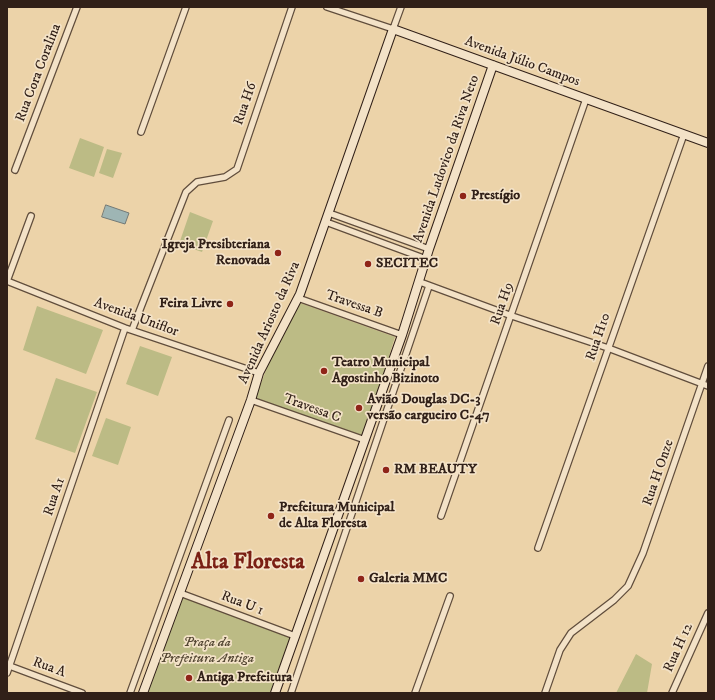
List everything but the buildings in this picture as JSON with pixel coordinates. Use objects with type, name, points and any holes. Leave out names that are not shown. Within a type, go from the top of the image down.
[{"type":"street","name":"Rua Cora Coralina","points":[[15,170],[77,7]]},
{"type":"street","points":[[141,132],[186,7]]},
{"type":"street","name":"Rua H6","points":[[132,330],[186,192],[197,182],[225,177],[237,169],[292,7]]},
{"type":"street","name":"Avenida Júlio Campos","points":[[327,7],[393,29],[708,143]]},
{"type":"street","points":[[393,29],[401,7]]},
{"type":"street","name":"Avenida Ariosto da Riva","points":[[143,693],[251,400],[259,373],[298,298],[393,29]]},
{"type":"street","name":"Avenida Ludovico da Riva Neto","points":[[275,693],[402,335],[420,282],[429,248],[493,65]]},
{"type":"street","name":"Rua H9","points":[[441,516],[512,316],[586,99]]},
{"type":"street","name":"Rua H10","points":[[538,548],[684,134]]},
{"type":"street","points":[[329,213],[429,248]]},
{"type":"street","points":[[7,281],[31,216]]},
{"type":"street","points":[[326,222],[426,259]]},
{"type":"street","points":[[370,238],[374,229]]},
{"type":"street","name":"Avenida Uniflor","points":[[7,281],[125,328],[259,373]]},
{"type":"street","points":[[420,282],[512,316],[608,348],[708,386]]},
{"type":"street","points":[[290,693],[429,286]]},
{"type":"street","name":"Travessa B","points":[[298,298],[402,335]]},
{"type":"street","name":"Rua A1","points":[[7,674],[8,666],[125,328]]},
{"type":"street","name":"Rua H Onze","points":[[546,693],[560,650],[571,633],[614,600],[628,586],[643,553],[708,366]]},
{"type":"street","name":"Travessa C","points":[[251,400],[365,440]]},
{"type":"street","points":[[130,693],[229,420]]},
{"type":"street","name":"Rua U 1","points":[[180,593],[295,636]]},
{"type":"street","points":[[415,693],[450,596]]},
{"type":"street","name":"Rua H 12","points":[[672,693],[708,613]]},
{"type":"street","name":"Rua A","points":[[8,666],[82,693]]},
{"type":"green space","points":[[80,138],[104,147],[94,177],[69,168]]},
{"type":"green space","points":[[107,149],[122,153],[113,178],[99,173]]},
{"type":"green space","points":[[190,212],[213,221],[202,252],[179,244]]},
{"type":"green space","points":[[300,303],[395,337],[364,436],[255,399],[271,357]]},
{"type":"green space","points":[[37,306],[103,330],[86,374],[23,350]]},
{"type":"green space","points":[[140,346],[172,357],[158,396],[126,384]]},
{"type":"green space","points":[[56,378],[97,392],[75,453],[35,439]]},
{"type":"green space","points":[[106,418],[131,427],[118,465],[92,456]]},
{"type":"green space","name":"Praça da Prefeitura Antiga","points":[[181,596],[292,638],[272,693],[146,693]]},
{"type":"green space","points":[[636,654],[652,664],[647,693],[616,693]]},
{"type":"water","points":[[106,205],[129,213],[125,224],[102,217]]},
{"type":"place","name":"Prestígio","points":[[463,196]]},
{"type":"place","name":"Igreja Presibteriana Renovada","points":[[278,253]]},
{"type":"place","name":"SECITEC","points":[[368,264]]},
{"type":"place","name":"Feira Livre","points":[[230,304]]},
{"type":"place","name":"Teatro Municipal Agostinho Bizinoto","points":[[324,371]]},
{"type":"place","name":"Avião Douglas DC-3 versão cargueiro C-47","points":[[359,408]]},
{"type":"place","name":"RM BEAUTY","points":[[386,470]]},
{"type":"place","name":"Prefeitura Municipal de Alta Floresta","points":[[271,516]]},
{"type":"place","name":"Galeria MMC","points":[[361,579]]},
{"type":"place","name":"Antiga Prefeitura","points":[[189,678]]},
{"type":"district","name":"Alta Floresta","points":[[248,563]]}]
